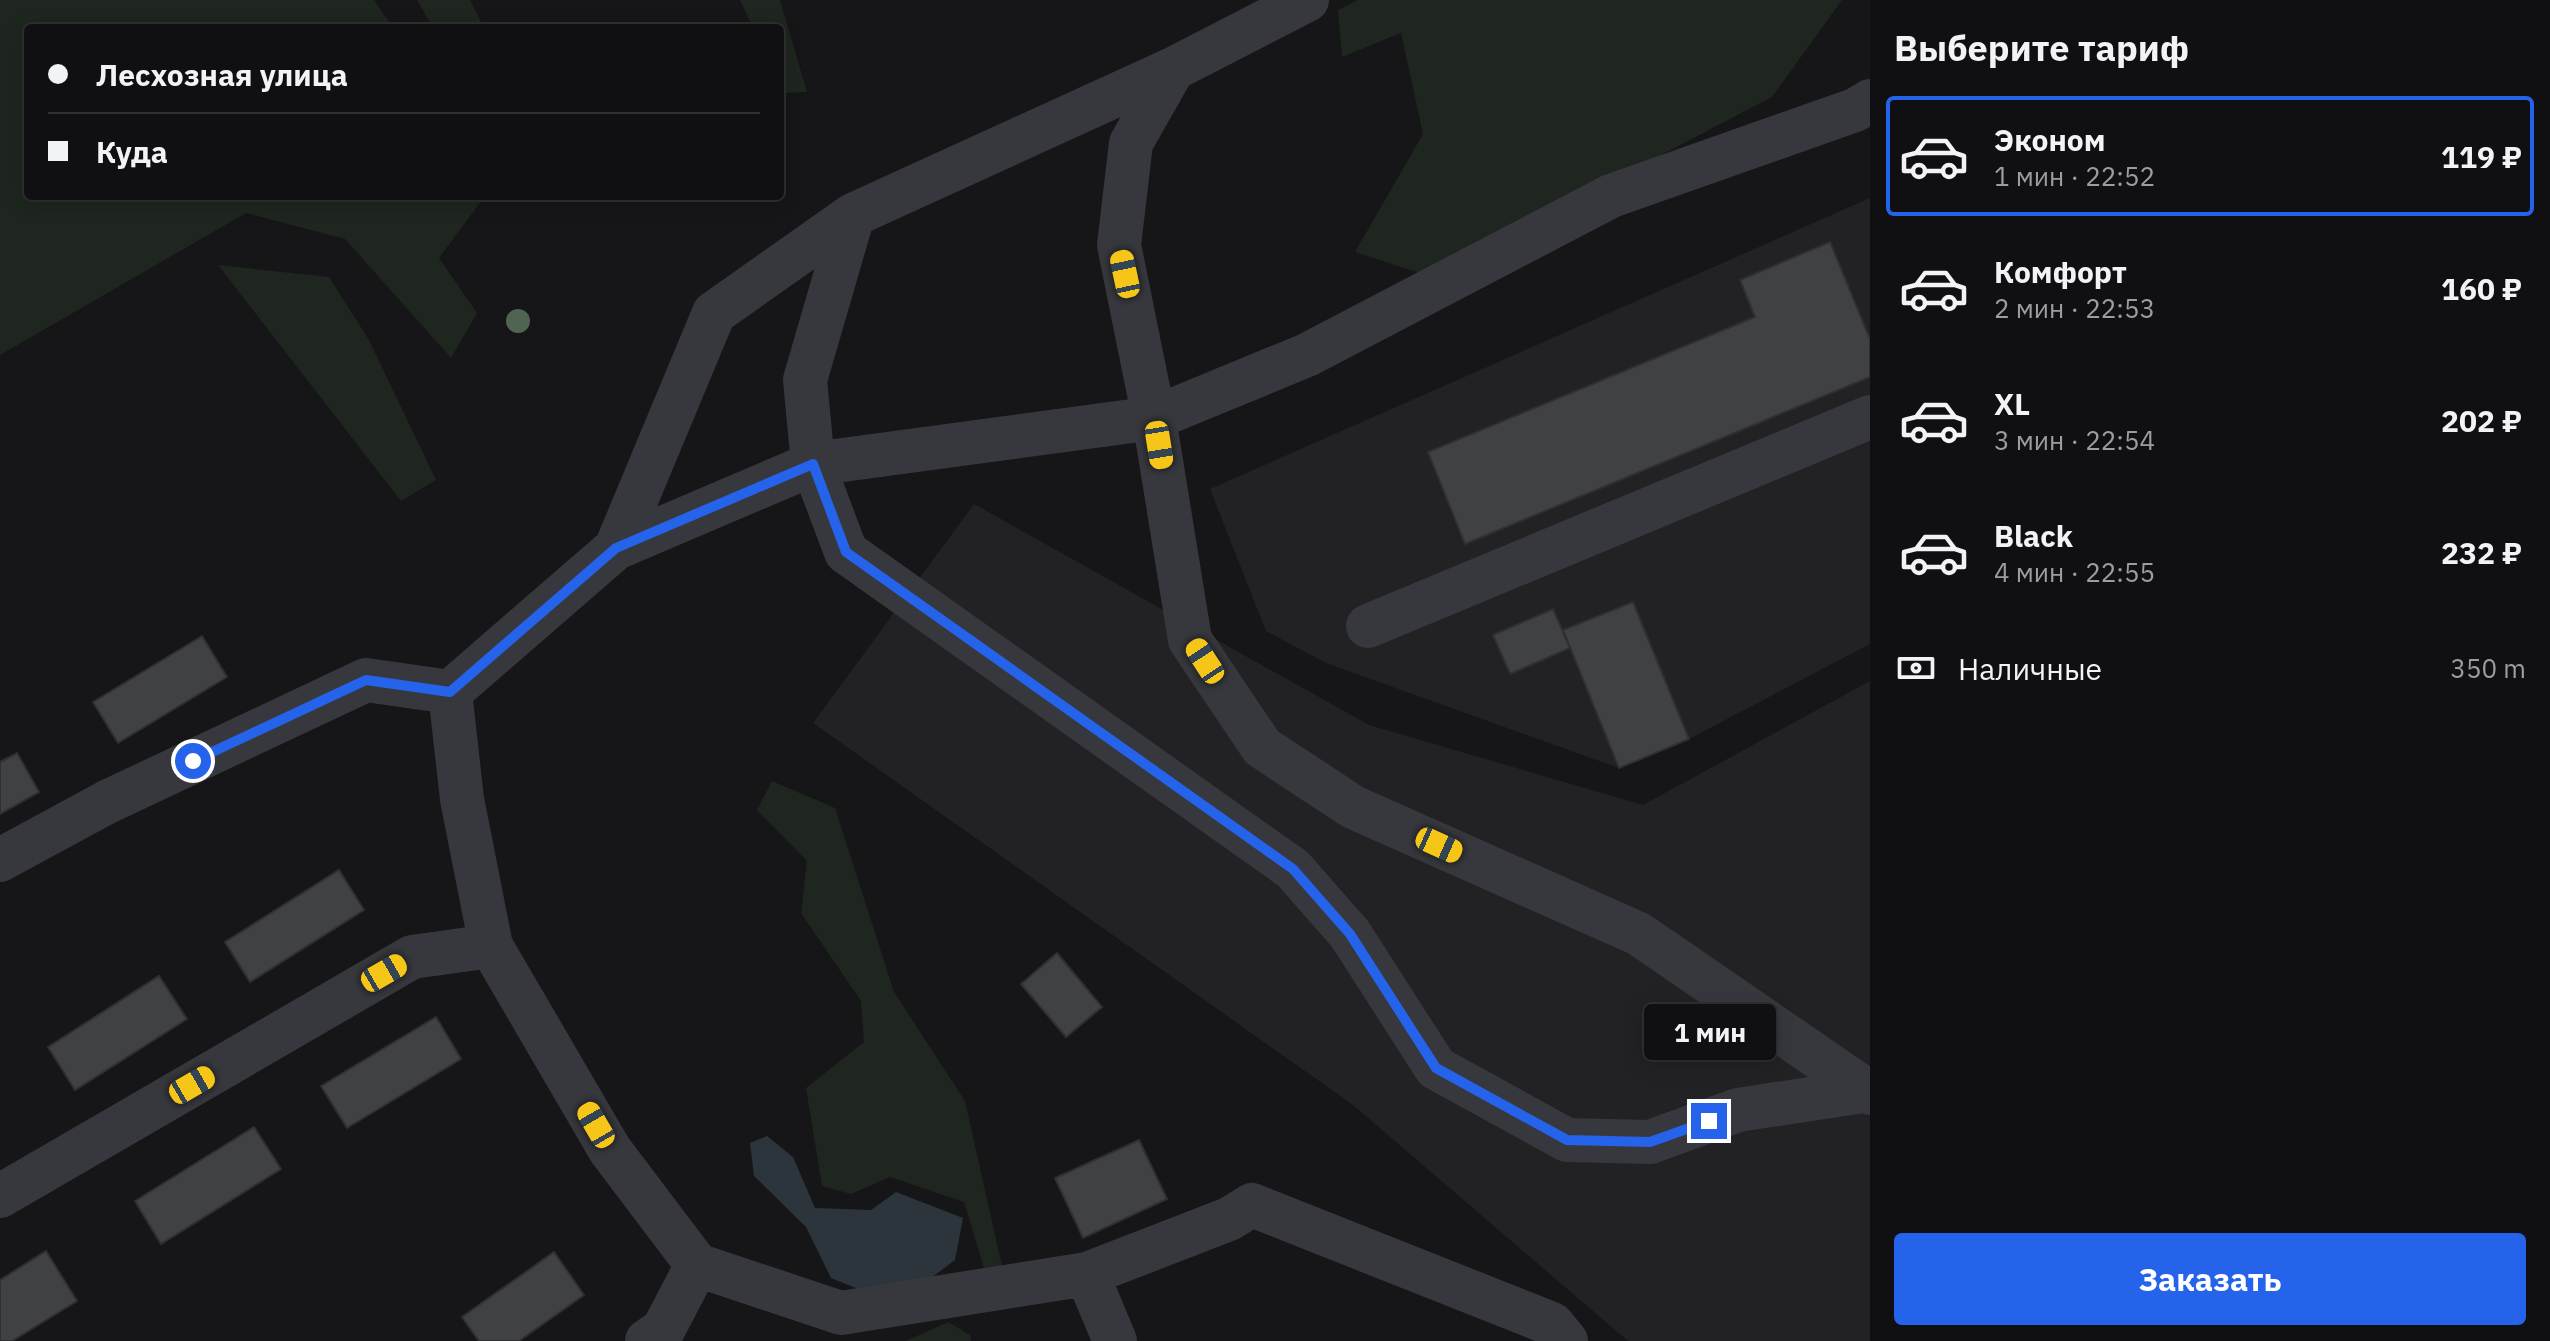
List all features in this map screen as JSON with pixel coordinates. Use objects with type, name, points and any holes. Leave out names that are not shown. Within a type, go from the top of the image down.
[{"type":"street","points":[[616,548],[714,313],[853,215],[1173,69],[1307,0]]},
{"type":"street","points":[[1173,69],[1131,143],[1119,245],[1154,418],[1190,640],[1262,747],[1353,807],[1639,934],[1866,1092]]},
{"type":"street","points":[[0,860],[107,802],[366,680],[450,692],[616,548],[813,464],[1154,418],[1307,355],[1611,196],[1855,110],[1870,101]]},
{"type":"street","points":[[853,215],[805,380],[813,464],[846,552],[1293,869],[1350,934],[1436,1068],[1567,1140],[1650,1142],[1738,1110],[1866,1092]]},
{"type":"street","points":[[1368,626],[1870,417]]},
{"type":"street","points":[[450,692],[462,799],[491,946],[610,1150],[697,1265],[841,1313],[1087,1274],[1229,1219],[1252,1205],[1552,1324],[1566,1341]]},
{"type":"street","points":[[0,1196],[412,957],[491,946]]},
{"type":"street","points":[[657,1337],[697,1265]]},
{"type":"street","points":[[1087,1274],[1115,1341]]},
{"type":"shaded area","points":[[0,0],[374,0],[390,24],[24,24],[24,200],[482,200],[439,258],[477,313],[451,358],[345,239],[246,213],[0,355]]},
{"type":"shaded area","points":[[417,0],[470,0],[481,22],[476,24],[431,24]]},
{"type":"shaded area","points":[[740,0],[780,0],[807,92],[784,93],[784,24],[751,24]]},
{"type":"shaded area","points":[[1358,0],[1842,0],[1772,97],[1429,276],[1355,252],[1423,134],[1401,33],[1342,57],[1338,10]]},
{"type":"shaded area","points":[[1870,198],[1870,644],[1689,739],[1619,768],[1326,663],[1266,631],[1210,489]]},
{"type":"shaded area","points":[[218,265],[329,277],[369,340],[436,480],[401,501]]},
{"type":"shaded area","points":[[974,504],[1369,725],[1643,805],[1870,681],[1870,1341],[1628,1341],[1353,1105],[813,723]]},
{"type":"shaded area","points":[[772,781],[835,808],[894,992],[965,1101],[1006,1284],[986,1275],[964,1202],[890,1177],[851,1194],[822,1186],[806,1088],[864,1042],[861,1001],[801,913],[807,861],[757,810]]},
{"type":"shaded area","points":[[767,1136],[793,1157],[815,1208],[871,1210],[896,1192],[963,1218],[955,1260],[920,1286],[883,1299],[831,1278],[806,1227],[754,1176],[750,1143]]},
{"type":"shaded area","points":[[948,1322],[970,1335],[971,1341],[906,1341]]},
{"type":"building","points":[[1830,242],[1870,339],[1870,377],[1465,544],[1428,452],[1755,317],[1740,280]]},
{"type":"building","points":[[1633,602],[1689,739],[1619,768],[1563,630]]},
{"type":"building","points":[[1553,609],[1570,648],[1510,674],[1493,635]]},
{"type":"building","points":[[202,636],[227,677],[118,743],[93,702]]},
{"type":"building","points":[[17,753],[39,792],[0,814],[0,762]]},
{"type":"building","points":[[339,870],[364,910],[250,982],[225,942]]},
{"type":"building","points":[[1057,953],[1102,1007],[1066,1037],[1021,984]]},
{"type":"building","points":[[159,976],[187,1019],[75,1090],[48,1047]]},
{"type":"building","points":[[436,1017],[461,1059],[347,1128],[321,1086]]},
{"type":"building","points":[[254,1127],[281,1169],[161,1244],[135,1201]]},
{"type":"building","points":[[1139,1140],[1167,1199],[1083,1238],[1055,1178]]},
{"type":"building","points":[[46,1251],[77,1301],[12,1341],[0,1341],[0,1280]]},
{"type":"building","points":[[554,1252],[584,1295],[519,1341],[479,1341],[462,1317]]},
{"type":"route","points":[[193,761],[366,680],[450,692],[616,548],[813,464],[846,552],[1293,869],[1350,934],[1436,1068],[1567,1140],[1650,1142],[1709,1121]]}]
